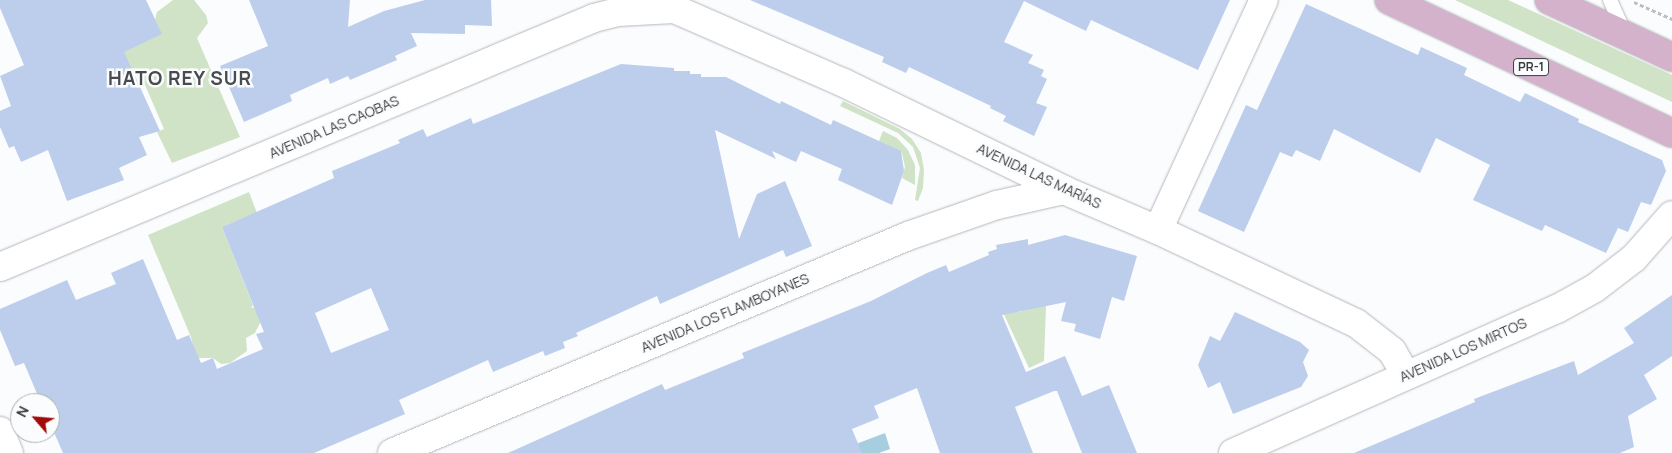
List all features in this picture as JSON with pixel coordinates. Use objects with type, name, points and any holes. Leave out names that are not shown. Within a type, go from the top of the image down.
[{"type":"main road","name":"PR-1","points":[[1389,0],[1672,133]]},
{"type":"main road","points":[[1549,0],[1672,58]]},
{"type":"street","points":[[1158,230],[1264,0]]},
{"type":"street","name":"AVENIDA LAS MARÍAS","points":[[664,5],[844,83],[1064,190],[1158,230],[1356,323],[1392,351],[1406,375]]},
{"type":"street","name":"AVENIDA LAS CAOBAS","points":[[0,266],[594,18],[618,12],[664,5]]},
{"type":"street","name":"AVENIDA LOS FLAMBOYANES","points":[[392,453],[908,236],[997,205],[1064,190]]},
{"type":"street","name":"AVENIDA LOS MIRTOS","points":[[1233,453],[1557,308],[1594,288],[1634,258],[1672,215]]},
{"type":"street","points":[[0,431],[10,453]]},
{"type":"lane","points":[[1610,0],[1629,38]]},
{"type":"path","points":[[1630,0],[1672,19]]},
{"type":"green space","points":[[173,0],[194,0],[206,15],[208,23],[197,38],[240,137],[172,163],[157,132],[164,129],[139,71],[114,83],[104,60],[161,34],[155,19],[157,12]]},
{"type":"green space","points":[[1455,0],[1508,0],[1672,75],[1672,102]]},
{"type":"green space","points":[[843,101],[900,129],[912,139],[921,153],[924,170],[923,188],[918,201],[915,200],[920,168],[913,147],[898,133],[840,106]]},
{"type":"green space","points":[[883,131],[897,138],[908,150],[915,165],[915,185],[902,178],[905,167],[902,153],[879,141]]},
{"type":"green space","points":[[249,192],[260,221],[243,218],[222,227],[253,305],[251,308],[262,306],[262,319],[255,333],[246,338],[247,351],[230,363],[221,364],[213,358],[196,358],[191,337],[148,235]]},
{"type":"green space","points":[[993,291],[1017,307],[1018,312],[1030,309],[1030,305],[1046,306],[1044,361],[1029,368]]},
{"type":"water","points":[[885,433],[890,449],[879,453],[856,453],[856,444]]},
{"type":"building","points":[[0,0],[146,0],[162,34],[124,52],[160,131],[139,137],[147,155],[119,168],[124,180],[67,201],[48,150],[21,162],[14,146],[9,148],[0,127],[0,111],[11,106],[0,76],[24,65],[0,8]]},
{"type":"building","points":[[249,0],[350,0],[348,27],[384,11],[425,0],[491,0],[492,26],[465,25],[465,34],[411,33],[417,46],[395,56],[397,60],[350,80],[348,76],[330,84],[328,78],[290,95],[292,101],[244,122],[220,66],[268,46]]},
{"type":"building","points":[[750,0],[1230,0],[1198,70],[1091,20],[1086,31],[1024,1],[1004,42],[1033,55],[1028,63],[1044,70],[1041,76],[1047,79],[1036,103],[1047,107],[1034,136],[1003,121],[1006,116],[990,108],[991,106],[909,67],[906,73],[882,62],[884,57]]},
{"type":"building","points":[[1306,4],[1418,55],[1421,47],[1467,68],[1464,75],[1520,102],[1525,93],[1579,119],[1578,122],[1662,160],[1666,171],[1651,205],[1641,202],[1628,232],[1618,228],[1606,253],[1545,225],[1542,231],[1473,200],[1490,165],[1436,138],[1420,173],[1334,129],[1320,161],[1296,150],[1292,157],[1280,152],[1244,232],[1198,211],[1246,105],[1257,110]]},
{"type":"building","points":[[621,64],[674,68],[674,71],[690,71],[690,74],[701,74],[701,77],[726,77],[780,104],[781,101],[831,125],[833,120],[901,151],[904,171],[892,205],[838,180],[842,169],[801,151],[796,162],[772,151],[776,159],[715,130],[739,239],[757,194],[785,181],[812,246],[786,257],[783,250],[660,304],[657,296],[576,333],[578,336],[563,342],[565,348],[545,356],[543,351],[493,372],[488,360],[399,400],[405,414],[314,453],[63,453],[59,443],[60,393],[37,393],[24,363],[15,366],[0,330],[0,309],[67,280],[76,300],[116,284],[111,273],[143,259],[177,340],[189,335],[201,363],[213,358],[217,369],[263,349],[256,334],[264,332],[222,227],[334,178],[332,171],[400,143],[398,140],[423,129],[427,137],[471,118],[473,124]],"holes":[[[371,288],[389,330],[331,353],[315,313]]]},
{"type":"building","points":[[1065,235],[1137,256],[1124,301],[1112,297],[1100,339],[1074,331],[1076,324],[1061,321],[1066,302],[1002,315],[1026,372],[1065,356],[1082,396],[1109,385],[1137,453],[1082,453],[1057,391],[1054,391],[1015,407],[1033,453],[940,453],[917,388],[874,406],[879,418],[852,429],[862,453],[508,453],[662,384],[665,390],[744,358],[742,353],[871,301],[946,265],[949,272],[989,255],[988,252],[997,249],[996,245],[1028,239],[1028,245]]},
{"type":"building","points":[[1672,295],[1672,356],[1644,375],[1657,399],[1628,416],[1634,447],[1620,453],[1354,453],[1475,402],[1474,399],[1574,361],[1578,375],[1634,343],[1624,328]]},
{"type":"building","points":[[1235,312],[1300,342],[1309,350],[1303,362],[1308,376],[1301,387],[1233,414],[1220,382],[1208,388],[1198,365],[1210,336],[1220,341]]},
{"type":"district","name":"HATO REY SUR","points":[[180,79]]}]
